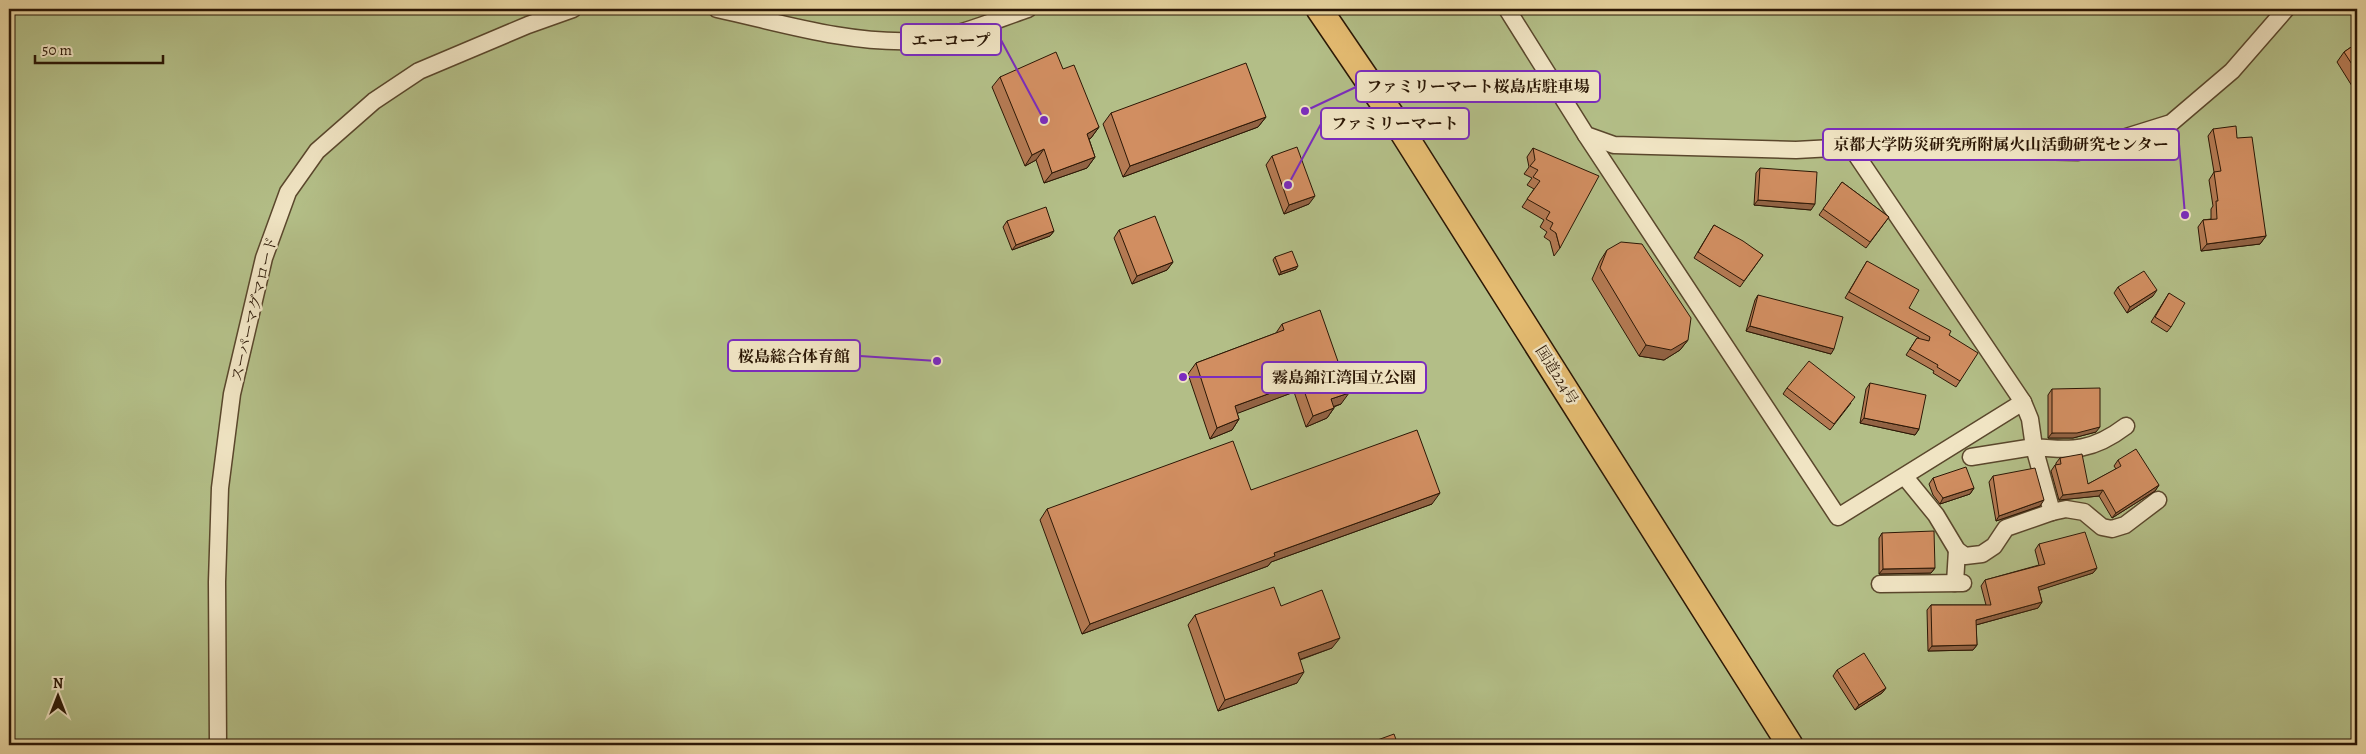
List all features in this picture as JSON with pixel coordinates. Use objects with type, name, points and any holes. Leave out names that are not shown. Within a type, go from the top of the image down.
[{"type":"highway","name":"国道224号","points":[[1319,9],[1400,128],[1790,745]]},
{"type":"street","name":"スーパーマグマロード","points":[[218,745],[217,582],[220,488],[232,394],[264,258],[288,192],[317,151],[374,101],[419,71],[528,24],[574,9]]},
{"type":"street","points":[[716,9],[837,36],[916,41],[946,36],[1028,9]]},
{"type":"street","points":[[1507,9],[1586,135],[1838,517],[2023,402]]},
{"type":"street","points":[[1586,135],[1614,145],[1796,150],[1851,147],[2078,152],[2171,123],[2232,71],[2286,9]]},
{"type":"street","points":[[1851,147],[2023,402],[2030,419],[2034,447],[2052,512]]},
{"type":"street","points":[[1971,457],[2034,447],[2062,451],[2080,449],[2101,443],[2126,426]]},
{"type":"street","points":[[1905,477],[1936,515],[1957,550],[1965,556],[1982,554],[1994,546],[2006,528],[2052,512],[2066,509],[2084,512],[2102,527],[2112,529],[2125,525],[2158,500]]},
{"type":"street","points":[[1880,584],[1959,583],[1957,550]]},
{"type":"green space","points":[[9,9],[2357,9],[2357,745],[9,745]]},
{"type":"building","points":[[2357,43],[2357,72],[2344,52]]},
{"type":"building","points":[[1056,52],[1063,69],[1074,65],[1099,127],[1087,134],[1095,157],[1052,173],[1044,149],[1032,155],[1000,77]]},
{"type":"building","points":[[1246,63],[1266,117],[1130,166],[1111,113]]},
{"type":"building","points":[[2236,126],[2237,138],[2252,137],[2266,236],[2207,244],[2203,220],[2217,219],[2216,201],[2218,201],[2214,172],[2221,171],[2213,129]]},
{"type":"building","points":[[1297,147],[1315,196],[1289,205],[1272,156]]},
{"type":"building","points":[[1533,148],[1599,176],[1560,248],[1556,233],[1550,229],[1553,223],[1546,219],[1550,212],[1527,199],[1540,181],[1533,177],[1538,170],[1530,166],[1535,160]]},
{"type":"building","points":[[1760,168],[1817,172],[1815,204],[1758,200]]},
{"type":"building","points":[[1842,182],[1889,217],[1870,242],[1823,209]]},
{"type":"building","points":[[1046,207],[1054,231],[1016,245],[1007,221]]},
{"type":"building","points":[[1155,216],[1173,262],[1137,276],[1119,230]]},
{"type":"building","points":[[1714,225],[1763,255],[1744,281],[1698,252]]},
{"type":"building","points":[[1621,242],[1642,244],[1691,318],[1688,340],[1671,350],[1646,345],[1600,268],[1607,250]]},
{"type":"building","points":[[1292,251],[1298,266],[1281,272],[1275,257]]},
{"type":"building","points":[[1867,261],[1919,290],[1909,308],[1951,331],[1949,335],[1978,353],[1960,381],[1937,367],[1938,365],[1910,349],[1917,338],[1929,341],[1930,337],[1849,292]]},
{"type":"building","points":[[2144,271],[2157,290],[2130,307],[2118,287]]},
{"type":"building","points":[[2169,293],[2185,303],[2171,327],[2155,317]]},
{"type":"building","points":[[1758,295],[1843,317],[1834,349],[1750,326]]},
{"type":"building","points":[[1320,310],[1349,393],[1331,399],[1334,408],[1313,416],[1301,382],[1235,406],[1239,419],[1217,428],[1196,363],[1284,330],[1282,324]]},
{"type":"building","points":[[1809,361],[1855,397],[1834,424],[1787,388]]},
{"type":"building","points":[[1870,383],[1926,395],[1919,429],[1864,418]]},
{"type":"building","points":[[2100,388],[2100,427],[2077,433],[2052,433],[2052,389]]},
{"type":"building","points":[[1417,430],[1440,493],[1274,553],[1275,556],[1090,624],[1047,509],[1233,441],[1251,490]]},
{"type":"building","points":[[2136,449],[2159,485],[2116,513],[2103,490],[2063,495],[2055,465],[2061,464],[2060,458],[2082,454],[2088,484],[2121,466],[2118,460]]},
{"type":"building","points":[[1966,467],[1974,488],[1943,498],[1937,490],[1933,478]]},
{"type":"building","points":[[2035,468],[2044,500],[1999,516],[1993,476]]},
{"type":"building","points":[[1934,531],[1935,568],[1883,569],[1882,533]]},
{"type":"building","points":[[2085,532],[2097,568],[2038,587],[2042,602],[1976,620],[1977,645],[1932,646],[1931,605],[1991,605],[1985,580],[2045,564],[2039,544]]},
{"type":"building","points":[[1274,587],[1281,606],[1322,590],[1340,638],[1298,653],[1304,672],[1225,700],[1195,615]]},
{"type":"building","points":[[1864,653],[1886,688],[1859,705],[1837,670]]},
{"type":"building","points":[[1394,734],[1398,745],[1373,745],[1372,742]]},
{"type":"place","name":"ファミリーマート桜島店駐車場","points":[[1305,111]]},
{"type":"place","name":"エーコープ","points":[[1044,120]]},
{"type":"place","name":"ファミリーマート","points":[[1288,185]]},
{"type":"place","name":"京都大学防災研究所附属火山活動研究センター","points":[[2185,215]]},
{"type":"place","name":"桜島総合体育館","points":[[937,361]]},
{"type":"place","name":"霧島錦江湾国立公園","points":[[1183,377]]}]
